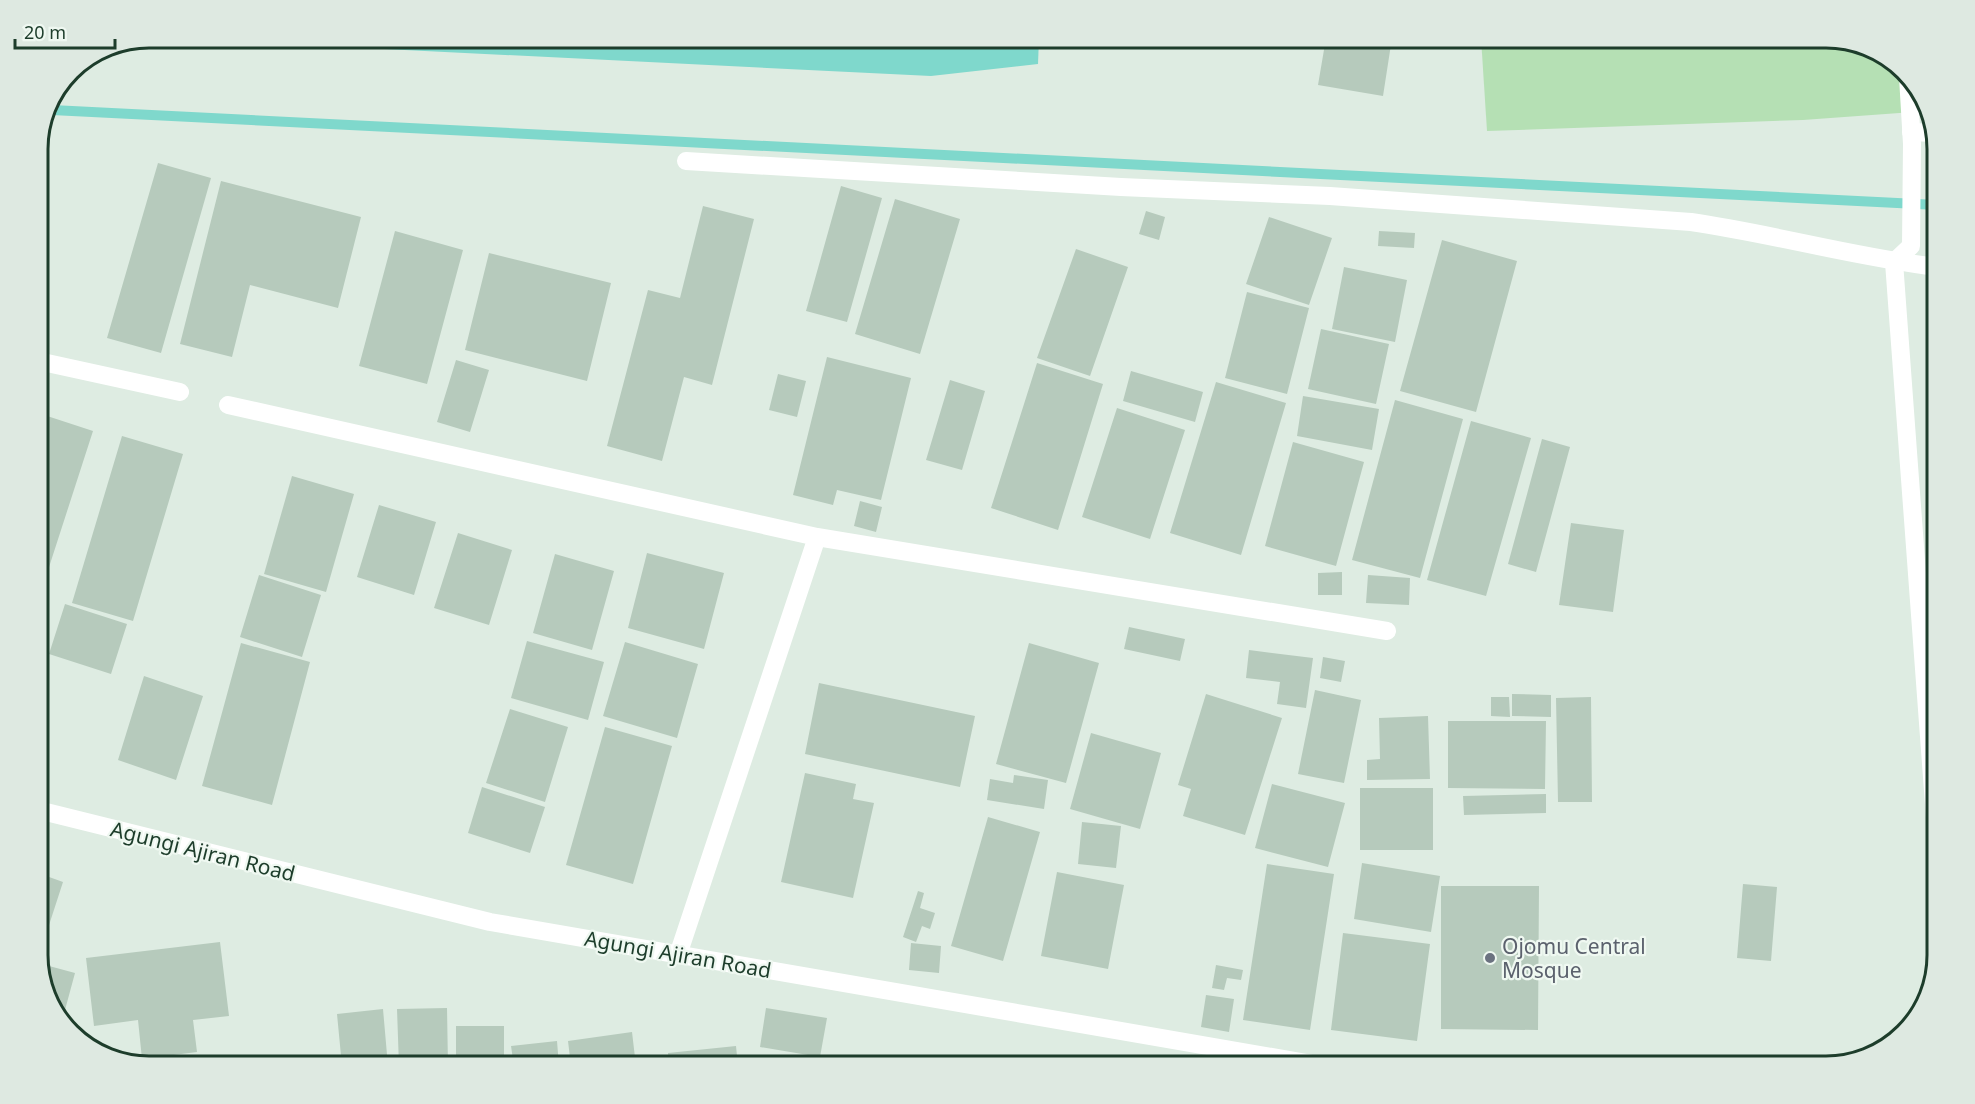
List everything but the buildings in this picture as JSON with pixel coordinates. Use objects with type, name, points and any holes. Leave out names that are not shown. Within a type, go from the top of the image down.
[{"type":"street","points":[[1894,262],[1911,246],[1909,92]]},
{"type":"street","points":[[1911,138],[1926,135]]},
{"type":"street","points":[[686,161],[1121,187],[1330,196],[1691,222],[1733,228],[1894,262],[1927,266]]},
{"type":"street","points":[[1894,262],[1927,709]]},
{"type":"street","points":[[48,363],[180,392]]},
{"type":"street","points":[[228,405],[817,537],[1387,631]]},
{"type":"street","points":[[678,955],[817,537]]},
{"type":"street","name":"Agungi Ajiran Road","points":[[48,812],[490,922],[1266,1056]]},
{"type":"green space","points":[[1482,48],[1839,49],[1865,56],[1888,69],[1910,93],[1920,111],[1803,120],[1487,131]]},
{"type":"water","points":[[366,48],[1039,48],[1038,64],[931,76]]},
{"type":"waterway","points":[[56,110],[1927,204]]},
{"type":"place","name":"Ojomu Central Mosque","points":[[1490,958]]}]
